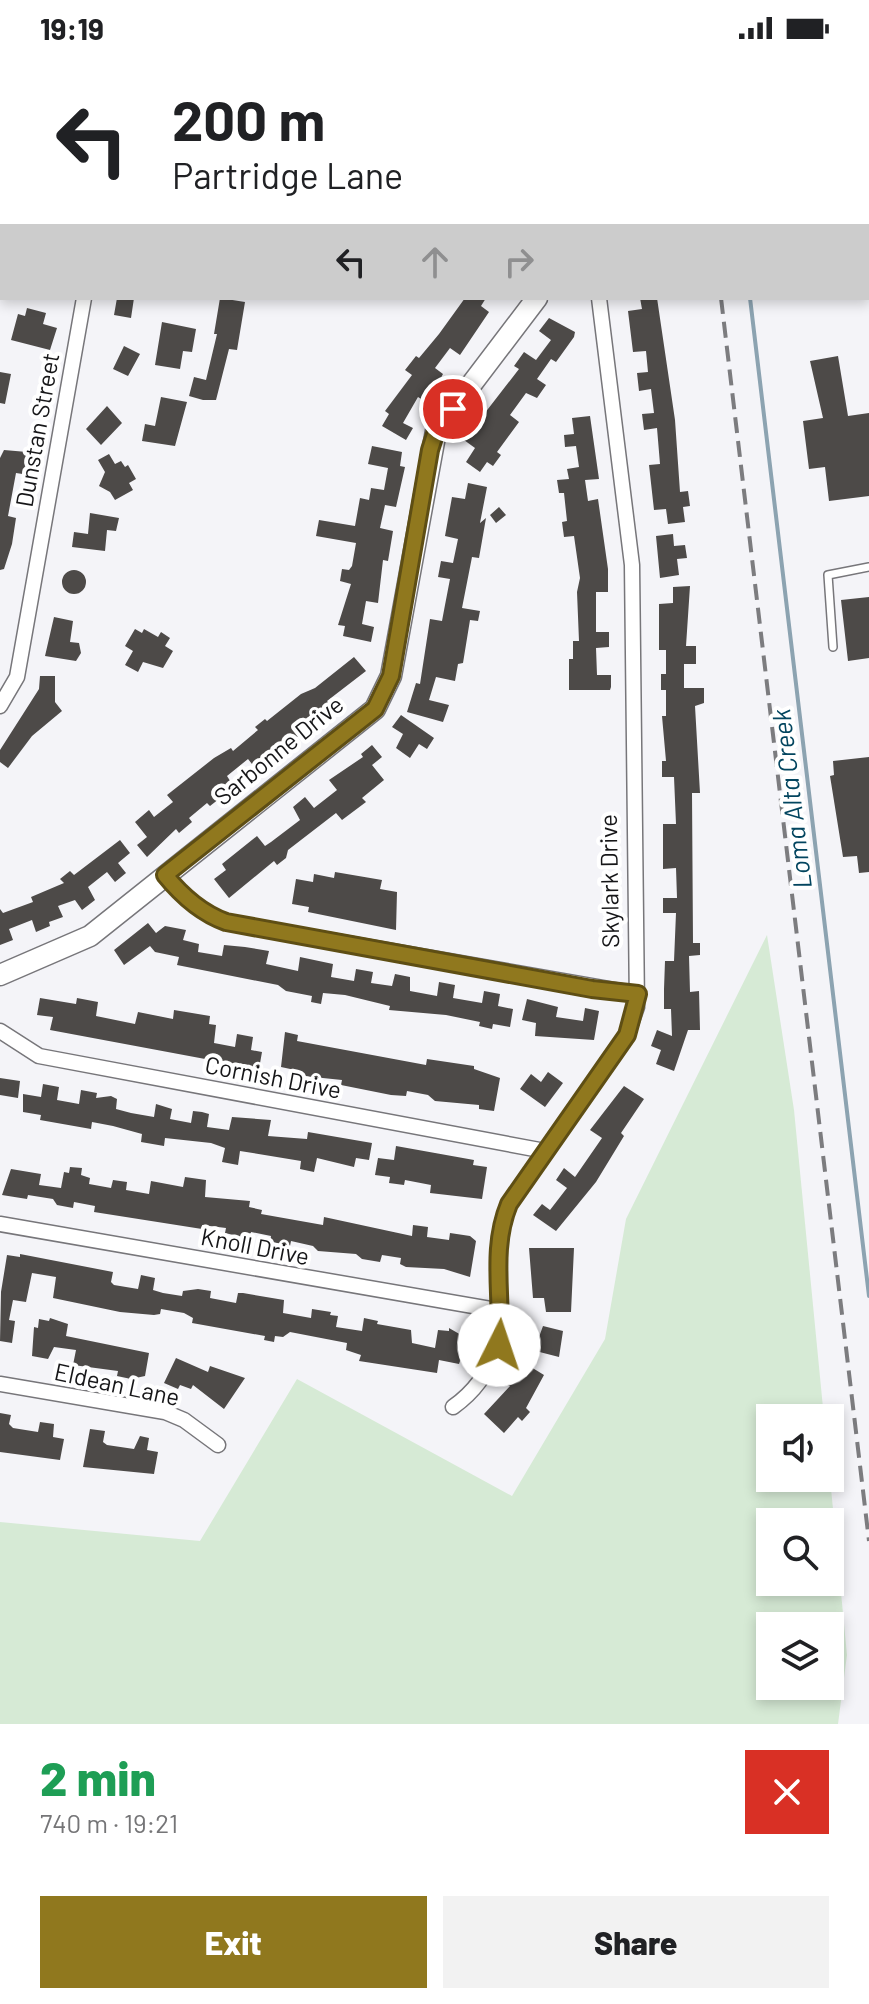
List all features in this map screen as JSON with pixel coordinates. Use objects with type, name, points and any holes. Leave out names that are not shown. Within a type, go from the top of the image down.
[{"type":"street","name":"Dunstan Street","points":[[0,706],[17,677],[84,300]]},
{"type":"street","name":"Sarbonne Drive","points":[[0,975],[90,936],[375,709],[391,676],[436,431],[535,300]]},
{"type":"street","name":"Skylark Drive","points":[[453,1407],[484,1377],[499,1345],[502,1311],[497,1269],[500,1226],[509,1204],[627,1035],[638,994],[632,565],[599,300]]},
{"type":"street","points":[[165,875],[180,893],[209,916],[226,922],[592,989],[638,994]]},
{"type":"street","name":"Cornish Drive","points":[[0,1031],[39,1056],[545,1151]]},
{"type":"street","name":"Knoll Drive","points":[[0,1224],[502,1311]]},
{"type":"street","name":"Eldean Lane","points":[[0,1384],[165,1412],[184,1420],[218,1445]]},
{"type":"lane","points":[[833,647],[828,575],[869,567]]},
{"type":"green space","points":[[767,935],[794,1110],[823,1404],[756,1404],[756,1492],[831,1492],[833,1508],[756,1508],[756,1596],[841,1596],[843,1612],[756,1612],[756,1700],[841,1700],[838,1724],[0,1724],[0,1522],[200,1541],[297,1379],[512,1496],[605,1339],[626,1219]]},
{"type":"green space","points":[[844,1624],[847,1655],[844,1678]]},
{"type":"building","points":[[117,300],[134,300],[131,318],[114,315]]},
{"type":"building","points":[[220,300],[245,302],[237,350],[229,349],[216,400],[203,400],[189,396],[194,377],[206,380],[217,334],[214,334]]},
{"type":"building","points":[[464,300],[485,300],[481,306],[489,312],[460,355],[450,348],[435,368],[443,374],[429,400],[426,402],[418,397],[403,423],[413,428],[406,440],[382,426],[389,414],[385,411],[412,375],[405,370],[439,334]]},
{"type":"building","points":[[640,300],[657,300],[675,420],[680,492],[688,491],[690,506],[683,507],[685,522],[668,524],[666,509],[654,510],[649,465],[660,464],[657,428],[644,430],[642,414],[654,413],[651,389],[639,391],[637,373],[648,372],[646,351],[633,352],[628,311],[642,309]]},
{"type":"building","points":[[27,308],[46,313],[43,324],[57,328],[50,350],[11,340],[18,314],[25,316]]},
{"type":"building","points":[[549,318],[575,332],[574,337],[556,362],[551,359],[537,379],[546,385],[537,398],[526,393],[510,415],[519,422],[497,452],[501,455],[493,466],[487,462],[480,472],[466,462],[475,448],[464,440],[519,369],[514,366],[524,352],[536,360],[551,340],[539,331]]},
{"type":"building","points":[[162,322],[196,329],[192,352],[183,351],[180,369],[155,365]]},
{"type":"building","points":[[124,346],[140,354],[128,376],[113,369]]},
{"type":"building","points":[[838,356],[848,416],[869,413],[869,496],[829,501],[825,467],[809,469],[803,421],[823,418],[810,361]]},
{"type":"building","points":[[0,372],[11,374],[5,404],[0,403]]},
{"type":"building","points":[[161,397],[187,402],[175,446],[142,441],[145,424],[155,426]]},
{"type":"building","points":[[107,406],[122,423],[101,445],[86,429]]},
{"type":"building","points":[[590,416],[599,479],[585,480],[588,501],[598,499],[608,569],[608,592],[596,592],[596,632],[609,632],[609,647],[596,648],[597,675],[611,675],[611,687],[610,690],[569,690],[569,659],[573,659],[573,641],[579,641],[577,592],[580,578],[574,536],[564,537],[562,522],[567,521],[564,493],[559,493],[557,480],[569,479],[567,469],[579,467],[576,446],[565,447],[564,435],[574,434],[572,418]]},
{"type":"building","points":[[372,446],[402,452],[400,466],[405,467],[396,507],[385,505],[380,528],[393,531],[388,561],[383,560],[378,603],[366,601],[362,624],[374,627],[371,642],[343,636],[345,626],[338,625],[351,584],[340,581],[342,569],[349,570],[352,566],[356,543],[316,536],[319,520],[355,526],[360,498],[369,500],[371,488],[384,490],[388,468],[368,464]]},
{"type":"building","points":[[4,450],[27,452],[32,459],[29,475],[16,473],[8,516],[16,518],[12,544],[4,569],[0,570],[0,458]]},
{"type":"building","points":[[109,454],[115,464],[121,461],[125,467],[128,465],[136,479],[129,483],[133,490],[115,500],[110,492],[99,486],[105,472],[98,460]]},
{"type":"building","points":[[468,483],[487,487],[480,523],[486,518],[479,558],[472,557],[462,608],[480,611],[478,621],[470,620],[463,663],[458,664],[455,681],[436,677],[429,700],[449,705],[443,722],[407,712],[416,683],[420,684],[430,619],[442,621],[450,579],[438,577],[441,561],[453,563],[458,539],[445,536],[452,497],[465,499]]},
{"type":"building","points":[[499,507],[506,515],[496,523],[490,515]]},
{"type":"building","points":[[90,513],[119,518],[116,531],[107,530],[105,551],[72,547],[74,532],[88,534]]},
{"type":"building","points":[[673,534],[674,546],[685,545],[687,558],[677,559],[679,575],[660,578],[656,536]]},
{"type":"building","points":[[74,570],[85,577],[86,582],[79,593],[74,594],[63,587],[62,582],[69,571]]},
{"type":"building","points":[[690,586],[686,646],[696,646],[696,664],[684,664],[684,688],[704,688],[704,703],[695,706],[700,793],[692,793],[693,943],[700,943],[700,955],[689,956],[690,992],[699,991],[700,1030],[688,1030],[674,1071],[656,1064],[661,1050],[651,1046],[657,1030],[672,1036],[671,1009],[664,1009],[664,989],[665,961],[674,961],[676,913],[663,913],[663,898],[677,898],[676,868],[663,869],[663,824],[676,824],[674,777],[662,777],[662,761],[666,761],[662,716],[666,716],[666,690],[661,690],[661,674],[666,674],[666,650],[659,650],[659,604],[673,603],[673,587]]},
{"type":"building","points":[[869,597],[869,658],[848,661],[841,600]]},
{"type":"building","points":[[54,617],[73,621],[70,642],[79,643],[81,653],[76,661],[45,656]]},
{"type":"building","points":[[135,629],[142,633],[144,629],[158,637],[161,632],[170,638],[165,646],[173,651],[163,668],[143,662],[138,672],[125,665],[133,651],[125,646]]},
{"type":"building","points":[[354,657],[366,671],[327,701],[333,709],[256,769],[248,759],[227,776],[232,784],[222,792],[224,795],[210,806],[207,803],[189,818],[192,822],[179,833],[176,829],[147,857],[137,845],[147,837],[135,822],[149,810],[154,817],[173,802],[167,795],[214,758],[231,748],[233,751],[258,730],[255,727],[265,719],[267,721],[301,694],[315,688]]},
{"type":"building","points":[[40,676],[55,676],[55,702],[62,711],[32,736],[8,768],[0,762],[0,750],[39,689]]},
{"type":"building","points":[[401,715],[434,738],[427,749],[419,744],[410,758],[396,748],[403,734],[392,727]]},
{"type":"building","points":[[372,745],[382,757],[372,765],[384,780],[362,798],[366,802],[342,820],[336,813],[288,850],[286,858],[277,865],[274,861],[229,898],[214,879],[226,870],[222,864],[257,836],[265,846],[300,820],[293,807],[305,797],[314,808],[337,790],[329,780],[363,757],[361,754]]},
{"type":"building","points":[[869,757],[869,872],[859,873],[857,856],[843,857],[830,776],[834,775],[833,761]]},
{"type":"building","points":[[120,840],[130,853],[118,863],[126,873],[115,882],[107,872],[88,887],[95,900],[82,910],[75,900],[58,906],[63,917],[49,922],[50,926],[36,932],[32,920],[9,929],[13,940],[0,945],[0,909],[3,913],[33,902],[31,897],[64,883],[60,879],[70,871],[74,875]]},
{"type":"building","points":[[335,872],[382,880],[380,889],[397,892],[396,930],[308,912],[309,907],[292,904],[296,879],[313,882],[314,874],[334,878]]},
{"type":"building","points":[[148,923],[156,933],[165,926],[186,930],[183,940],[199,944],[198,952],[222,956],[224,945],[245,947],[269,951],[266,964],[298,971],[300,957],[333,964],[331,977],[354,981],[356,969],[373,972],[371,983],[392,986],[395,974],[410,977],[410,991],[437,996],[439,982],[455,985],[453,998],[482,1003],[484,991],[500,994],[498,1006],[513,1009],[510,1027],[493,1024],[492,1029],[479,1026],[480,1022],[446,1015],[389,1010],[390,1006],[345,995],[323,993],[321,1004],[311,1002],[312,996],[286,991],[278,985],[177,965],[179,957],[155,952],[150,946],[124,965],[114,950]]},
{"type":"building","points":[[40,998],[76,1004],[77,998],[98,1002],[96,1016],[135,1024],[138,1012],[173,1019],[174,1010],[210,1016],[209,1024],[216,1025],[214,1043],[235,1047],[237,1034],[253,1037],[251,1050],[262,1052],[259,1069],[50,1030],[53,1017],[37,1015]]},
{"type":"building","points":[[527,999],[558,1007],[556,1017],[583,1021],[585,1008],[599,1011],[594,1040],[535,1036],[536,1023],[522,1020]]},
{"type":"building","points":[[285,1032],[298,1035],[297,1041],[426,1065],[427,1059],[474,1066],[474,1069],[500,1078],[494,1111],[479,1109],[479,1105],[435,1101],[428,1095],[407,1091],[406,1096],[391,1095],[341,1085],[342,1080],[294,1075],[295,1070],[281,1067]]},
{"type":"building","points":[[548,1072],[563,1083],[545,1107],[520,1089],[531,1074],[541,1082]]},
{"type":"building","points":[[0,1078],[20,1081],[18,1098],[0,1095]]},
{"type":"building","points":[[43,1084],[59,1087],[57,1100],[79,1104],[81,1090],[97,1093],[96,1098],[111,1096],[117,1099],[116,1109],[131,1113],[154,1117],[156,1104],[172,1109],[170,1119],[191,1123],[193,1111],[202,1112],[209,1114],[207,1127],[229,1130],[232,1117],[271,1120],[268,1136],[307,1139],[308,1132],[372,1143],[369,1160],[356,1158],[354,1167],[317,1158],[314,1172],[300,1169],[301,1161],[240,1151],[238,1165],[222,1162],[225,1148],[211,1143],[165,1138],[164,1146],[141,1142],[142,1134],[113,1126],[92,1122],[91,1129],[40,1120],[41,1115],[23,1112],[23,1094],[41,1097]]},
{"type":"building","points":[[624,1086],[644,1099],[621,1133],[624,1136],[596,1182],[556,1231],[533,1215],[542,1204],[550,1210],[567,1188],[556,1180],[564,1168],[575,1177],[602,1138],[590,1130]]},
{"type":"building","points":[[396,1146],[474,1160],[473,1165],[487,1167],[482,1199],[430,1193],[431,1185],[405,1180],[404,1185],[389,1183],[390,1177],[375,1175],[378,1158],[394,1160]]},
{"type":"building","points":[[70,1167],[82,1168],[81,1175],[90,1178],[89,1184],[111,1188],[113,1180],[127,1182],[126,1190],[149,1194],[151,1181],[183,1187],[185,1177],[206,1180],[205,1197],[250,1201],[249,1207],[262,1210],[261,1214],[323,1225],[324,1217],[412,1236],[413,1225],[428,1227],[427,1237],[449,1240],[450,1233],[470,1236],[476,1241],[470,1277],[444,1269],[406,1267],[400,1264],[401,1258],[382,1255],[380,1262],[362,1259],[356,1254],[318,1251],[313,1246],[291,1241],[290,1246],[270,1242],[271,1236],[251,1232],[250,1239],[225,1233],[226,1228],[202,1225],[202,1229],[94,1212],[95,1206],[74,1202],[73,1208],[57,1205],[53,1199],[2,1195],[11,1169],[41,1174],[39,1185],[61,1188],[64,1172],[69,1173]]},
{"type":"building","points":[[529,1248],[574,1248],[571,1312],[546,1312],[544,1298],[533,1298]]},
{"type":"building","points":[[20,1254],[113,1272],[111,1282],[114,1285],[138,1289],[141,1275],[155,1278],[153,1290],[163,1293],[182,1296],[183,1291],[198,1289],[211,1291],[210,1298],[236,1303],[238,1293],[284,1300],[283,1313],[311,1318],[312,1309],[331,1312],[330,1315],[338,1316],[336,1327],[362,1331],[364,1318],[378,1321],[377,1324],[411,1330],[412,1343],[435,1348],[438,1330],[449,1331],[449,1328],[468,1339],[464,1358],[459,1364],[439,1360],[437,1373],[359,1361],[361,1355],[346,1350],[347,1343],[290,1332],[283,1337],[275,1336],[274,1342],[264,1340],[265,1336],[192,1323],[193,1318],[184,1313],[161,1309],[160,1314],[154,1315],[120,1312],[53,1298],[56,1277],[32,1273],[26,1302],[13,1300],[9,1320],[15,1321],[12,1343],[0,1341],[1,1292],[7,1255],[20,1257]]},
{"type":"building","points":[[50,1318],[68,1324],[66,1336],[149,1353],[145,1376],[131,1379],[117,1376],[118,1371],[73,1365],[76,1350],[54,1347],[48,1359],[32,1356],[34,1327],[38,1328],[39,1319],[49,1321]]},
{"type":"building","points":[[543,1326],[563,1331],[559,1357],[524,1348],[527,1334],[539,1337]]},
{"type":"building","points":[[176,1358],[208,1372],[210,1366],[245,1378],[224,1409],[193,1385],[191,1389],[180,1385],[178,1389],[164,1383]]},
{"type":"building","points":[[526,1364],[544,1375],[526,1408],[530,1412],[522,1421],[518,1417],[504,1433],[484,1414],[510,1386],[507,1385],[515,1372],[521,1372]]},
{"type":"building","points":[[0,1413],[11,1415],[9,1424],[13,1428],[38,1432],[40,1422],[54,1424],[53,1437],[64,1439],[60,1460],[0,1452]]},
{"type":"building","points":[[90,1429],[105,1431],[103,1442],[107,1445],[134,1449],[140,1436],[149,1438],[147,1450],[158,1452],[154,1474],[83,1467]]},
{"type":"waterway","name":"Loma Alta Creek","points":[[750,300],[869,1296]]},
{"type":"railway","points":[[721,300],[869,1541]]},
{"type":"route","points":[[453,409],[436,431],[430,450],[391,676],[375,709],[165,875],[180,893],[209,916],[226,922],[497,969],[592,989],[638,994],[637,1007],[627,1035],[509,1204],[500,1226],[497,1269],[502,1311],[499,1345]]}]
